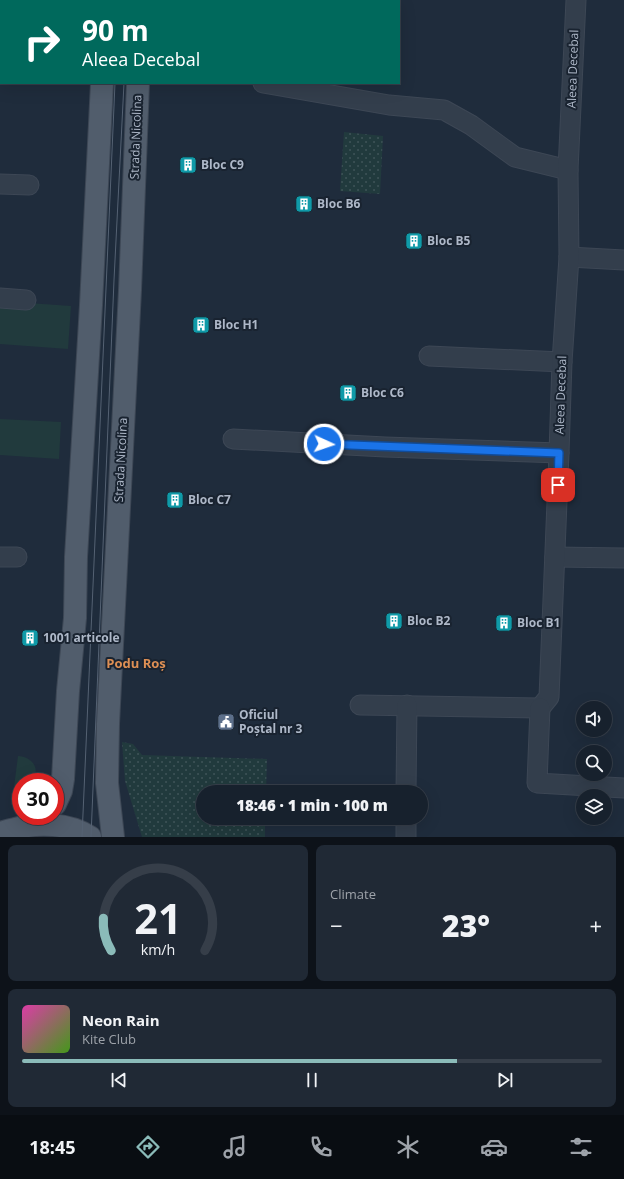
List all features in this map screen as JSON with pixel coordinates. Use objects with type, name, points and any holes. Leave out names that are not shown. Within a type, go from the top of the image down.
[{"type":"main road","points":[[63,773],[68,691],[75,618],[76,558],[91,313],[102,84]]},
{"type":"main road","name":"Strada Nicolina","points":[[113,837],[107,783],[108,724],[128,327],[138,84]]},
{"type":"main road","points":[[1,833],[25,825]]},
{"type":"main road","points":[[58,825],[82,832],[90,837]]},
{"type":"street","name":"Aleea Decebal","points":[[540,708],[549,697],[562,362],[569,257],[568,170],[576,0]]},
{"type":"street","points":[[269,84],[389,104],[444,110],[471,125],[516,157],[568,170]]},
{"type":"street","points":[[0,184],[29,185]]},
{"type":"street","points":[[569,257],[624,260]]},
{"type":"street","points":[[0,298],[26,300]]},
{"type":"street","points":[[428,356],[562,362]]},
{"type":"street","points":[[233,439],[385,447],[559,453]]},
{"type":"street","points":[[555,557],[624,558]]},
{"type":"street","points":[[360,705],[540,708],[537,783],[624,788]]},
{"type":"street","points":[[406,785],[407,705]]},
{"type":"street","points":[[406,825],[406,837]]},
{"type":"green space","points":[[344,132],[383,136],[380,194],[340,191]]},
{"type":"green space","points":[[0,301],[71,306],[68,349],[0,344]]},
{"type":"green space","points":[[0,419],[61,422],[59,459],[0,455]]},
{"type":"green space","points":[[122,742],[133,744],[142,755],[267,759],[266,785],[196,785],[196,825],[265,825],[265,837],[142,837],[125,781]]},
{"type":"green space","points":[[18,756],[28,759],[34,764],[36,773],[16,773]]},
{"type":"tram line","points":[[82,837],[115,84]]},
{"type":"tram line","points":[[91,837],[114,280],[124,84]]},
{"type":"place","name":"Bloc C9","points":[[188,165]]},
{"type":"place","name":"Bloc B6","points":[[304,204]]},
{"type":"place","name":"Bloc B5","points":[[414,241]]},
{"type":"place","name":"Bloc H1","points":[[201,325]]},
{"type":"place","name":"Bloc C6","points":[[348,393]]},
{"type":"place","name":"Bloc C7","points":[[175,500]]},
{"type":"place","name":"Bloc B2","points":[[394,621]]},
{"type":"place","name":"Bloc B1","points":[[504,623]]},
{"type":"place","name":"1001 articole","points":[[30,638]]},
{"type":"place","name":"Oficiul Poștal nr 3","points":[[226,722]]},
{"type":"district","name":"Podu Roș","points":[[136,663]]},
{"type":"route","points":[[324,444],[559,453],[558,485]]}]
